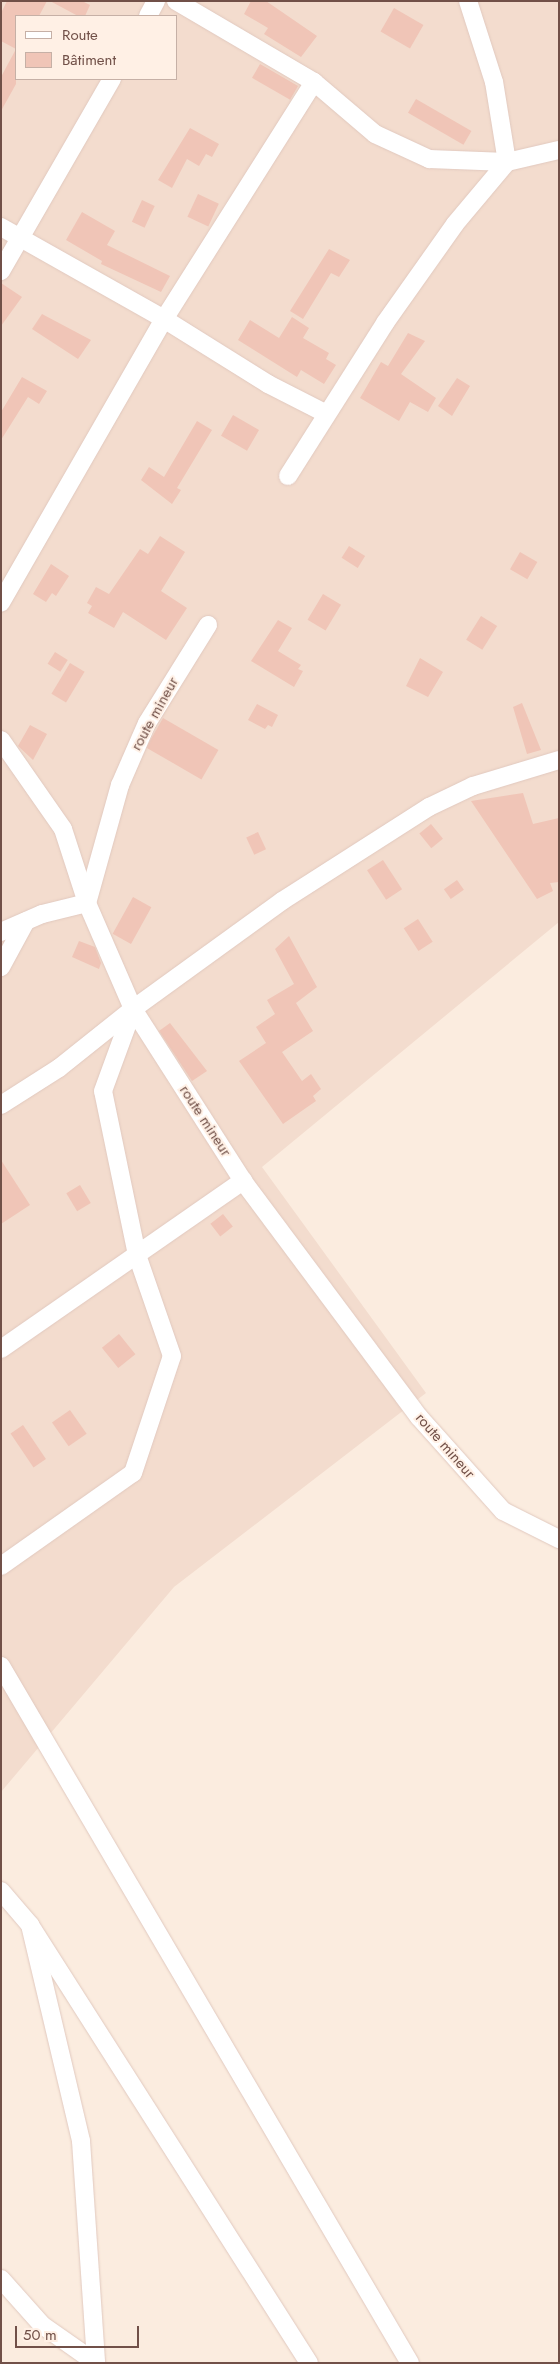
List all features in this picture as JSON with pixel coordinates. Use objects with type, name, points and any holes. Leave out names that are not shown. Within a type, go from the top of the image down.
[{"type":"street","points":[[149,15],[156,1]]},
{"type":"street","points":[[176,1],[314,82],[375,134],[429,159],[506,162],[559,150]]},
{"type":"street","points":[[288,476],[327,414],[455,224],[506,162],[494,82],[468,1]]},
{"type":"street","points":[[1,271],[111,80]]},
{"type":"street","points":[[1,603],[164,319],[314,82]]},
{"type":"street","points":[[1,227],[22,237],[164,319],[268,384],[327,414]]},
{"type":"street","name":"route mineur","points":[[208,625],[147,723],[124,776],[87,903],[133,1009],[244,1181],[425,1425],[503,1512],[559,1539]]},
{"type":"street","points":[[1,740],[63,829],[87,903],[1,932]]},
{"type":"street","points":[[1,1104],[59,1068],[133,1009],[282,902],[429,806],[473,786],[559,760]]},
{"type":"street","points":[[1,967],[26,922]]},
{"type":"street","points":[[1,1566],[133,1473],[172,1356],[137,1255],[102,1090],[133,1009]]},
{"type":"street","points":[[1,1348],[244,1181]]},
{"type":"street","points":[[1,1666],[410,2363]]},
{"type":"street","points":[[1,1891],[30,1925],[309,2363]]},
{"type":"street","points":[[30,1925],[81,2141],[96,2363]]},
{"type":"street","points":[[1,2279],[42,2325],[96,2363]]},
{"type":"shaded area","points":[[1,1],[559,1],[559,922],[262,1167],[426,1393],[174,1587],[1,1792]]},
{"type":"building","points":[[7,1],[47,1],[40,15],[15,15],[15,48],[1,41],[1,13]]},
{"type":"building","points":[[50,1],[82,1],[90,5],[85,15],[76,15]]},
{"type":"building","points":[[251,1],[266,1],[317,36],[301,57],[264,34],[268,28],[244,14]]},
{"type":"building","points":[[394,8],[423,25],[410,48],[380,31]]},
{"type":"building","points":[[15,51],[16,84],[1,111],[1,77]]},
{"type":"building","points":[[260,64],[298,86],[290,100],[252,78]]},
{"type":"building","points":[[416,99],[471,131],[463,145],[408,113]]},
{"type":"building","points":[[190,128],[219,144],[212,157],[206,154],[199,166],[187,159],[172,188],[158,180]]},
{"type":"building","points":[[198,194],[219,204],[208,226],[187,217]]},
{"type":"building","points":[[142,200],[155,206],[145,228],[132,222]]},
{"type":"building","points":[[82,212],[115,231],[107,245],[170,276],[161,292],[101,264],[102,261],[66,240]]},
{"type":"building","points":[[329,249],[350,260],[339,277],[331,273],[303,319],[290,311]]},
{"type":"building","points":[[1,283],[22,297],[1,326]]},
{"type":"building","points":[[42,314],[91,340],[78,359],[32,329]]},
{"type":"building","points":[[292,317],[309,328],[303,338],[329,353],[326,359],[336,365],[324,384],[301,370],[297,377],[238,340],[250,320],[279,338]]},
{"type":"building","points":[[408,333],[425,341],[401,374],[436,398],[428,412],[410,402],[399,421],[360,398],[381,362],[388,366]]},
{"type":"building","points":[[22,377],[47,391],[39,404],[28,397],[1,440],[1,412]]},
{"type":"building","points":[[457,378],[470,386],[452,416],[438,406]]},
{"type":"building","points":[[233,415],[259,430],[247,451],[221,436]]},
{"type":"building","points":[[197,421],[212,430],[177,488],[181,490],[172,504],[141,480],[149,467],[164,477]]},
{"type":"building","points":[[160,536],[185,552],[161,591],[187,608],[166,640],[123,612],[114,628],[88,613],[92,606],[87,603],[96,587],[109,594],[140,549],[148,554]]},
{"type":"building","points":[[349,546],[365,556],[358,568],[342,558]]},
{"type":"building","points":[[520,552],[537,562],[527,579],[510,569]]},
{"type":"building","points":[[51,564],[69,576],[56,596],[52,593],[46,602],[33,594]]},
{"type":"building","points":[[323,594],[341,605],[326,631],[308,620]]},
{"type":"building","points":[[481,616],[497,626],[482,650],[466,640]]},
{"type":"building","points":[[278,620],[292,628],[278,651],[301,665],[298,669],[303,671],[294,687],[251,661]]},
{"type":"building","points":[[55,652],[68,660],[60,672],[48,664]]},
{"type":"building","points":[[420,658],[443,672],[428,697],[406,686]]},
{"type":"building","points":[[70,663],[85,672],[66,703],[51,694]]},
{"type":"building","points":[[522,703],[541,750],[527,754],[513,707]]},
{"type":"building","points":[[257,704],[278,715],[272,727],[268,725],[265,729],[248,720]]},
{"type":"building","points":[[163,718],[218,750],[201,779],[146,747]]},
{"type":"building","points":[[30,725],[47,734],[33,760],[18,746]]},
{"type":"building","points":[[523,793],[533,824],[559,818],[559,882],[550,883],[553,891],[537,899],[471,801]]},
{"type":"building","points":[[431,824],[443,839],[431,848],[419,833]]},
{"type":"building","points":[[258,832],[266,849],[254,855],[246,837]]},
{"type":"building","points":[[383,860],[402,889],[386,900],[367,870]]},
{"type":"building","points":[[457,880],[464,890],[451,899],[444,889]]},
{"type":"building","points":[[133,897],[151,907],[131,944],[113,934]]},
{"type":"building","points":[[418,919],[433,942],[418,951],[404,928]]},
{"type":"building","points":[[289,936],[317,987],[296,1003],[313,1031],[282,1052],[302,1081],[311,1074],[321,1089],[313,1096],[316,1101],[283,1124],[239,1061],[266,1043],[256,1027],[275,1014],[267,1000],[294,984],[275,949]]},
{"type":"building","points":[[79,941],[95,947],[101,963],[99,969],[72,957]]},
{"type":"building","points":[[170,1023],[207,1071],[192,1081],[159,1031]]},
{"type":"building","points":[[1,1160],[30,1205],[1,1224]]},
{"type":"building","points":[[80,1185],[91,1203],[77,1211],[66,1193]]},
{"type":"building","points":[[223,1214],[233,1227],[220,1236],[210,1224]]},
{"type":"building","points":[[119,1334],[135,1354],[118,1368],[102,1348]]},
{"type":"building","points":[[70,1410],[87,1434],[69,1446],[52,1423]]},
{"type":"building","points":[[23,1425],[46,1459],[33,1467],[11,1433]]}]
